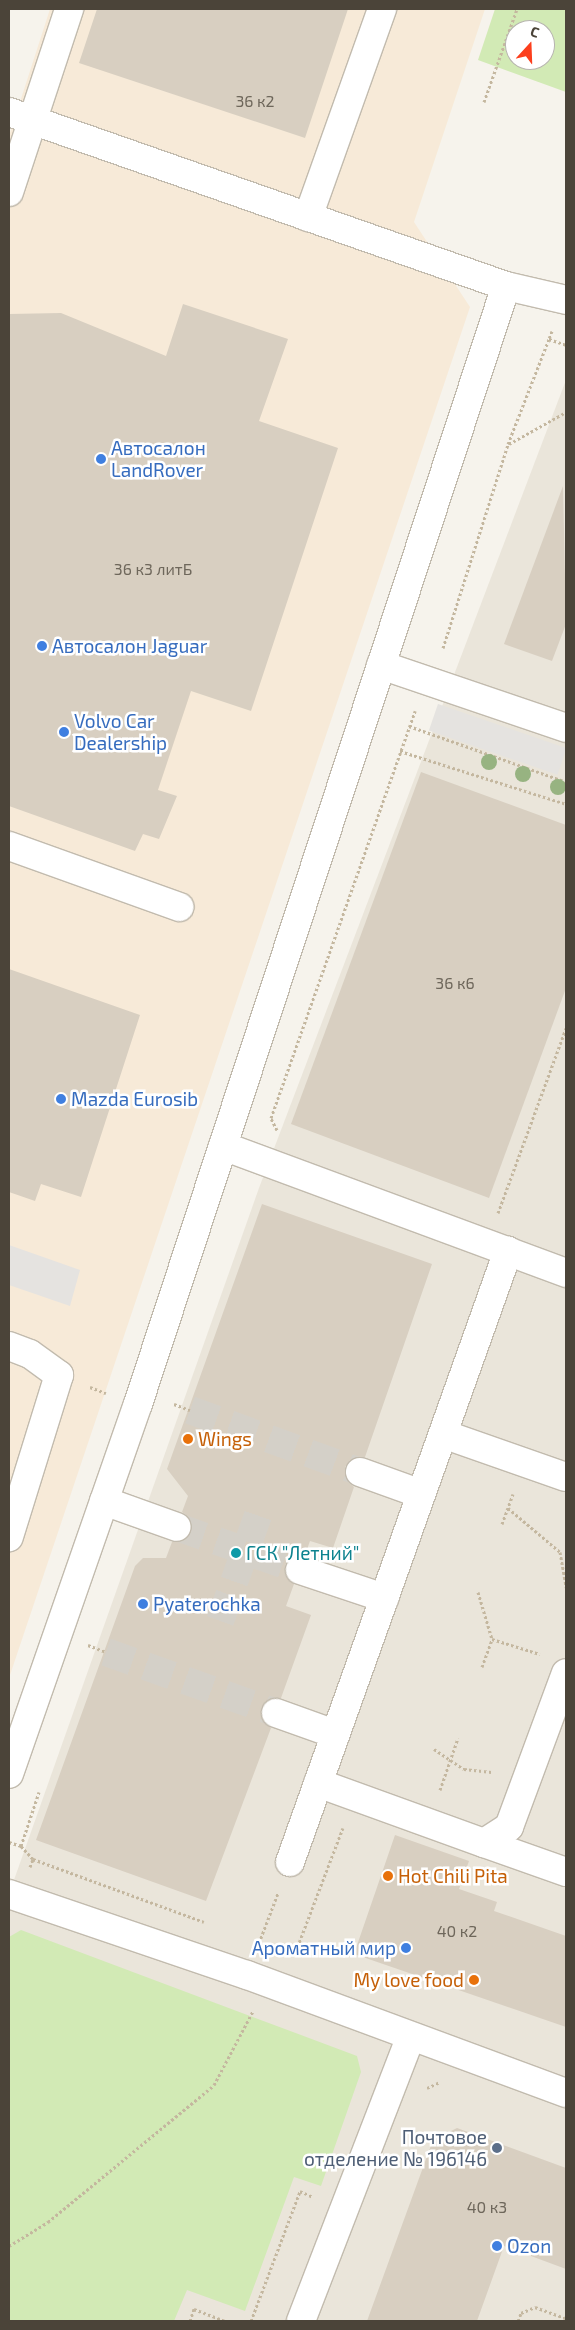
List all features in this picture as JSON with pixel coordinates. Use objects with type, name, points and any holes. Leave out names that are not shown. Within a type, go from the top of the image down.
[{"type":"street","points":[[9,192],[21,116],[69,9]]},
{"type":"street","points":[[308,217],[382,9]]},
{"type":"street","points":[[21,116],[506,286],[566,300]]},
{"type":"street","points":[[9,1774],[138,1404],[506,286]]},
{"type":"street","points":[[381,665],[566,728]]},
{"type":"street","points":[[9,846],[179,907]]},
{"type":"street","points":[[223,1146],[566,1273]]},
{"type":"street","points":[[290,1862],[508,1252]]},
{"type":"street","points":[[9,1346],[30,1354],[60,1375],[18,1481],[9,1537]]},
{"type":"street","points":[[442,1434],[566,1477]]},
{"type":"street","points":[[360,1472],[421,1494]]},
{"type":"street","points":[[104,1501],[177,1527]]},
{"type":"street","points":[[300,1570],[384,1598]]},
{"type":"street","points":[[484,1843],[509,1826],[532,1765],[557,1665]]},
{"type":"street","points":[[276,1712],[335,1734]]},
{"type":"street","points":[[318,1783],[566,1872]]},
{"type":"street","points":[[9,1894],[247,1975],[566,2093]]},
{"type":"street","points":[[301,2321],[411,2036]]},
{"type":"path","points":[[484,102],[517,9]]},
{"type":"path","points":[[281,1138],[270,1118],[400,750],[440,647],[508,444],[549,339]]},
{"type":"path","points":[[508,444],[566,412]]},
{"type":"path","points":[[440,647],[449,651]]},
{"type":"path","points":[[409,726],[566,782]]},
{"type":"path","points":[[400,750],[566,804]]},
{"type":"path","points":[[488,1214],[497,1217],[566,1028]]},
{"type":"path","points":[[60,1375],[138,1404]]},
{"type":"path","points":[[166,1410],[169,1402],[190,1410]]},
{"type":"path","points":[[508,1508],[560,1552],[566,1587]]},
{"type":"path","points":[[478,1592],[492,1639],[482,1667]]},
{"type":"path","points":[[84,1654],[91,1635]]},
{"type":"path","points":[[492,1639],[557,1665]]},
{"type":"path","points":[[88,1644],[106,1652]]},
{"type":"path","points":[[440,1790],[458,1738]]},
{"type":"path","points":[[434,1749],[464,1769],[490,1772],[532,1765]]},
{"type":"path","points":[[21,1846],[41,1785]]},
{"type":"path","points":[[294,1956],[343,1828],[349,1823]]},
{"type":"path","points":[[9,1842],[21,1846],[33,1859]]},
{"type":"path","points":[[247,1975],[290,1862]]},
{"type":"path","points":[[244,2006],[262,2013]]},
{"type":"path","points":[[9,2246],[48,2222],[214,2085],[254,2009]]},
{"type":"path","points":[[423,2090],[440,2082],[449,2085]]},
{"type":"path","points":[[251,2321],[300,2191],[321,2196]]},
{"type":"path","points":[[518,2321],[521,2313],[535,2307],[566,2318]]},
{"type":"path","points":[[190,2321],[194,2309],[225,2321]]},
{"type":"shaded area","points":[[50,9],[485,9],[414,222],[470,307],[9,1678],[9,136]]},
{"type":"shaded area","points":[[566,380],[566,2321],[9,2321],[9,1894],[259,1188]]},
{"type":"shaded area","points":[[438,704],[566,748],[557,775],[429,730]]},
{"type":"shaded area","points":[[9,1245],[80,1270],[70,1306],[9,1285]]},
{"type":"green space","points":[[495,9],[566,9],[566,92],[506,70],[555,70],[555,20],[505,20],[505,70],[478,60]]},
{"type":"green space","points":[[21,1930],[357,2056],[361,2072],[321,2186],[294,2177],[245,2311],[187,2290],[174,2321],[9,2321],[9,1937]]},
{"type":"building","points":[[97,9],[348,9],[305,138],[79,63]]},
{"type":"building","points":[[183,304],[288,339],[259,421],[338,448],[251,711],[191,691],[158,790],[177,796],[159,839],[143,834],[135,851],[9,806],[9,314],[61,313],[166,356]]},
{"type":"building","points":[[563,486],[566,624],[552,661],[504,644]]},
{"type":"building","points":[[421,772],[566,825],[566,988],[489,1198],[291,1124]]},
{"type":"building","name":"Mazda Eurosib","points":[[9,969],[140,1015],[81,1197],[41,1184],[35,1201],[9,1192]]},
{"type":"building","name":"ГСК \"Летний\"","points":[[262,1204],[432,1264],[365,1457],[350,1460],[345,1467],[348,1482],[354,1487],[333,1548],[310,1541],[305,1555],[296,1555],[285,1565],[285,1574],[294,1584],[286,1606],[311,1615],[281,1698],[273,1698],[262,1707],[261,1716],[271,1728],[206,1901],[36,1840],[135,1566],[143,1558],[166,1558],[172,1542],[187,1539],[192,1532],[189,1517],[182,1512],[188,1496],[167,1469]]},
{"type":"building","points":[[395,1835],[469,1861],[459,1889],[497,1902],[494,1911],[566,1936],[566,2027],[354,1954]]},
{"type":"building","points":[[457,2128],[566,2168],[566,2269],[504,2246],[477,2321],[367,2321],[433,2140]]},
{"type":"tunnel","points":[[190,1410],[360,1472]]},
{"type":"tunnel","points":[[220,1621],[260,1510]]},
{"type":"tunnel","points":[[177,1527],[300,1570]]},
{"type":"tunnel","points":[[106,1652],[276,1713]]},
{"type":"place","name":"Автосалон LandRover","points":[[101,459]]},
{"type":"place","name":"Автосалон Jaguar","points":[[42,646]]},
{"type":"place","name":"Volvo Car Dealership","points":[[64,732]]},
{"type":"place","name":"Mazda Eurosib","points":[[61,1099]]},
{"type":"place","name":"Wings","points":[[188,1439]]},
{"type":"place","name":"ГСК \"Летний\"","points":[[236,1553]]},
{"type":"place","name":"Pyaterochka","points":[[143,1604]]},
{"type":"place","name":"Hot Chili Pita","points":[[388,1876]]},
{"type":"place","name":"Ароматный мир","points":[[406,1948]]},
{"type":"place","name":"My love food","points":[[474,1980]]},
{"type":"place","name":"Почтовое отделение № 196146","points":[[497,2148]]},
{"type":"place","name":"Ozon","points":[[497,2246]]}]
